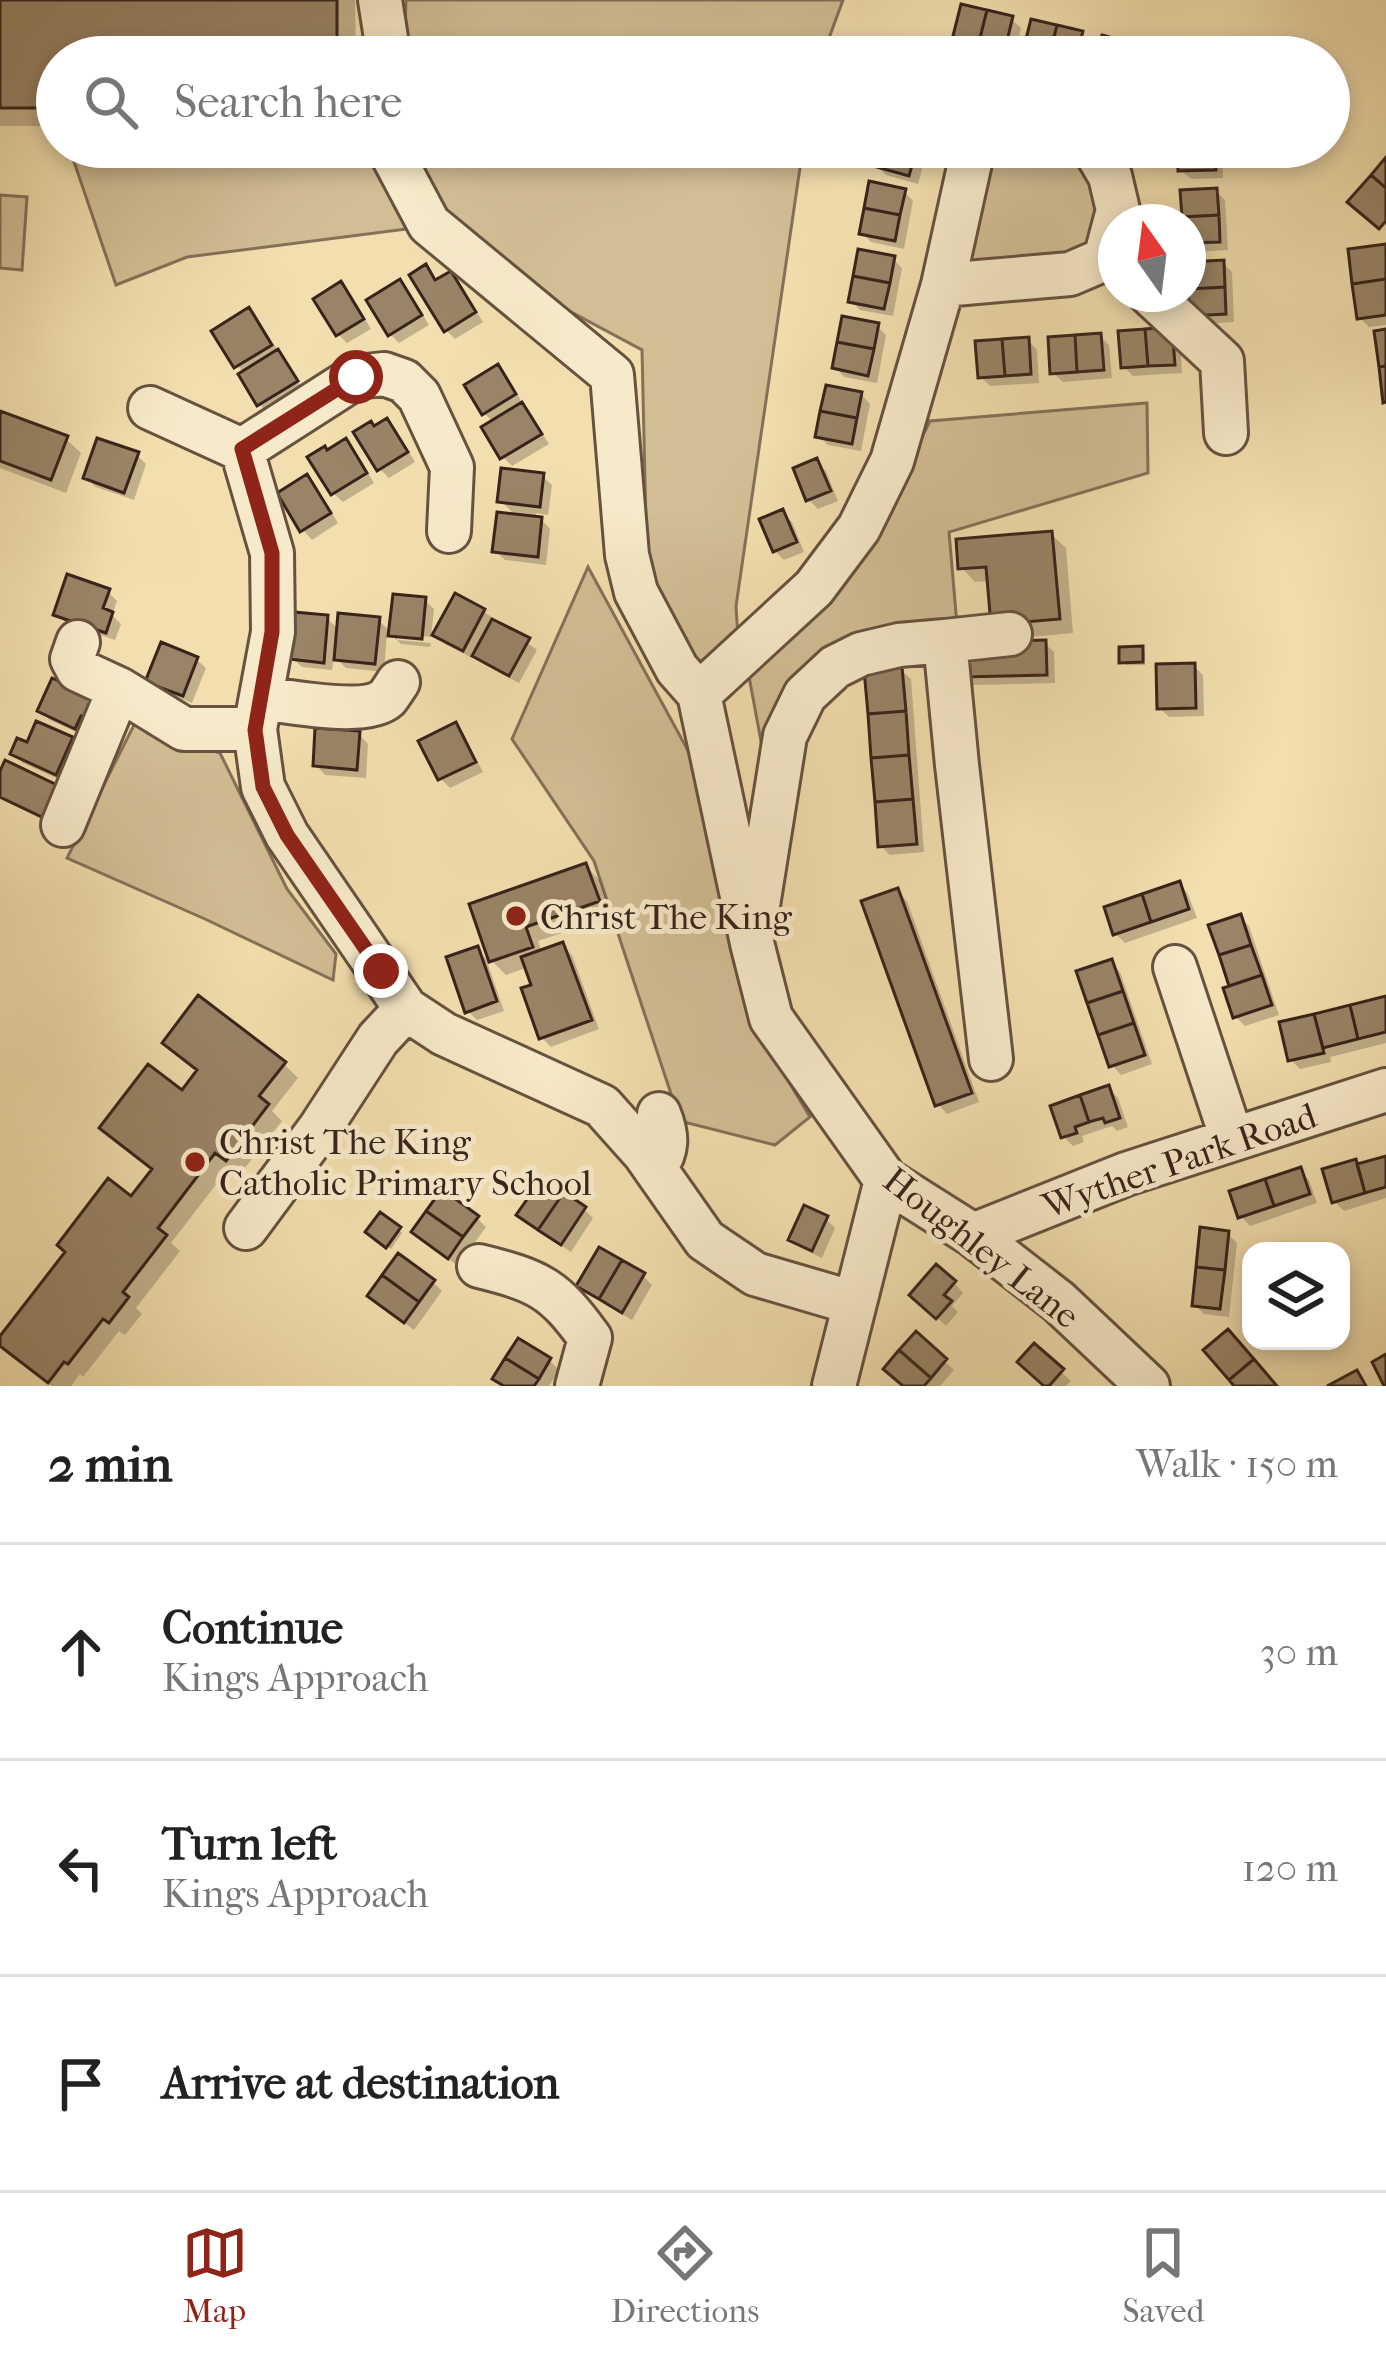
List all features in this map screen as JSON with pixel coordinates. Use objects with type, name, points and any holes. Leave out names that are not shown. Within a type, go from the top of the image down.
[{"type":"street","points":[[380,0],[386,36]]},
{"type":"street","name":"Houghley Lane","points":[[399,168],[428,224],[612,375],[627,555],[636,592],[676,669],[699,694],[771,1018],[886,1180],[973,1235],[1058,1300],[1148,1386]]},
{"type":"street","points":[[699,694],[814,588],[859,528],[892,461],[943,285],[969,168]]},
{"type":"street","points":[[1106,168],[1117,204]]},
{"type":"street","points":[[943,285],[1070,274],[1098,266]]},
{"type":"street","points":[[1169,312],[1222,362],[1226,434]]},
{"type":"street","points":[[242,449],[356,377],[384,374],[404,381],[419,396],[452,467],[449,531]]},
{"type":"street","points":[[151,408],[242,449],[272,553],[272,632],[258,714],[263,787],[287,835],[406,1009],[444,1034],[602,1106],[655,1169],[704,1240],[721,1252],[755,1274],[854,1304]]},
{"type":"street","points":[[752,943],[785,736],[805,695],[835,667],[861,655],[899,645],[1010,634]]},
{"type":"street","points":[[945,641],[991,1059]]},
{"type":"street","points":[[78,642],[72,658],[78,670],[184,729],[258,714],[376,704],[388,698],[398,682]]},
{"type":"street","points":[[63,825],[119,689]]},
{"type":"street","points":[[1174,967],[1232,1139]]},
{"type":"street","points":[[246,1228],[378,1039],[406,1009]]},
{"type":"street","name":"Wyther Park Road","points":[[973,1235],[1126,1174],[1386,1090]]},
{"type":"street","points":[[655,1169],[666,1145],[659,1114]]},
{"type":"street","points":[[834,1386],[886,1180]]},
{"type":"street","points":[[479,1266],[523,1277],[564,1301],[590,1338],[577,1386]]},
{"type":"shaded area","points":[[406,0],[843,0],[830,36],[405,36]]},
{"type":"shaded area","points":[[76,168],[800,168],[736,606],[739,654],[699,694],[648,615],[642,350],[414,228],[187,257],[116,285]]},
{"type":"shaded area","points":[[974,168],[1095,168],[1098,260],[943,285]]},
{"type":"shaded area","points":[[0,195],[27,197],[22,270],[0,268]]},
{"type":"shaded area","points":[[1147,403],[1148,473],[949,532],[957,625],[867,636],[766,768],[747,666],[895,491],[930,421]]},
{"type":"shaded area","points":[[588,567],[698,769],[756,1027],[810,1117],[775,1145],[680,1121],[594,861],[512,739]]},
{"type":"shaded area","points":[[134,725],[220,753],[287,889],[336,954],[333,980],[67,858]]},
{"type":"building","points":[[0,0],[337,0],[337,36],[36,36],[36,108],[0,108]]},
{"type":"building","points":[[961,4],[987,10],[980,36],[953,36]]},
{"type":"building","points":[[987,10],[1013,16],[1008,36],[980,36]]},
{"type":"building","points":[[1031,19],[1057,25],[1054,36],[1027,36]]},
{"type":"building","points":[[1057,25],[1083,31],[1082,36],[1054,36]]},
{"type":"building","points":[[1386,157],[1386,188],[1371,175]]},
{"type":"building","points":[[880,168],[911,168],[909,176]]},
{"type":"building","points":[[1178,168],[1216,170],[1178,171]]},
{"type":"building","points":[[1371,175],[1386,188],[1386,221],[1379,229],[1347,202]]},
{"type":"building","points":[[869,181],[906,189],[900,215],[864,208]]},
{"type":"building","points":[[1217,188],[1219,215],[1206,216],[1206,204],[1181,204],[1180,190]]},
{"type":"building","points":[[864,208],[900,215],[895,241],[859,234]]},
{"type":"building","points":[[1219,215],[1220,242],[1206,242],[1206,216]]},
{"type":"building","points":[[1386,244],[1386,279],[1352,284],[1348,249]]},
{"type":"building","points":[[858,249],[895,256],[890,283],[853,276]]},
{"type":"building","points":[[1224,260],[1225,287],[1206,288],[1206,261]]},
{"type":"building","points":[[426,264],[435,280],[451,271],[476,312],[444,332],[409,275]]},
{"type":"building","points":[[853,276],[890,283],[884,309],[848,302]]},
{"type":"building","points":[[400,279],[422,315],[388,336],[366,300]]},
{"type":"building","points":[[1386,279],[1386,315],[1357,319],[1352,284]]},
{"type":"building","points":[[341,281],[364,319],[336,336],[313,299]]},
{"type":"building","points":[[1225,287],[1226,314],[1189,316],[1189,312],[1206,312],[1206,288]]},
{"type":"building","points":[[249,307],[272,345],[234,368],[211,331]]},
{"type":"building","points":[[842,316],[879,323],[874,349],[837,342]]},
{"type":"building","points":[[1172,327],[1175,365],[1148,366],[1145,329]]},
{"type":"building","points":[[1145,329],[1148,366],[1121,368],[1118,331]]},
{"type":"building","points":[[1386,329],[1386,366],[1379,367],[1374,331]]},
{"type":"building","points":[[1101,333],[1104,370],[1077,372],[1075,335]]},
{"type":"building","points":[[1075,335],[1077,372],[1050,374],[1048,337]]},
{"type":"building","points":[[1029,337],[1031,374],[1005,376],[1002,339]]},
{"type":"building","points":[[1002,339],[1005,376],[978,378],[975,341]]},
{"type":"building","points":[[837,342],[874,349],[868,376],[832,368]]},
{"type":"building","points":[[278,349],[298,381],[257,406],[238,374]]},
{"type":"building","points":[[498,364],[516,394],[482,415],[464,385]]},
{"type":"building","points":[[1386,366],[1386,402],[1383,403],[1379,367]]},
{"type":"building","points":[[826,385],[862,392],[857,418],[820,411]]},
{"type":"building","points":[[522,402],[542,434],[500,459],[481,427]]},
{"type":"building","points":[[0,411],[68,436],[51,480],[0,461]]},
{"type":"building","points":[[820,411],[857,418],[852,444],[815,437]]},
{"type":"building","points":[[387,418],[408,452],[377,471],[353,432]]},
{"type":"building","points":[[97,438],[139,452],[124,493],[83,478]]},
{"type":"building","points":[[346,438],[367,473],[331,495],[307,457]]},
{"type":"building","points":[[817,458],[831,491],[806,501],[793,468]]},
{"type":"building","points":[[501,468],[544,473],[540,507],[497,502]]},
{"type":"building","points":[[307,474],[331,513],[300,532],[277,493]]},
{"type":"building","points":[[783,509],[797,542],[773,552],[759,519]]},
{"type":"building","points":[[497,512],[542,517],[538,557],[492,552]]},
{"type":"building","points":[[1052,531],[1060,619],[991,625],[986,567],[958,569],[956,539]]},
{"type":"building","points":[[67,574],[110,589],[103,608],[113,612],[106,633],[53,615]]},
{"type":"building","points":[[455,593],[485,609],[463,651],[432,635]]},
{"type":"building","points":[[393,594],[426,597],[422,639],[388,636]]},
{"type":"building","points":[[294,612],[328,615],[324,663],[289,659]]},
{"type":"building","points":[[338,613],[380,617],[375,664],[334,660]]},
{"type":"building","points":[[492,619],[530,638],[509,676],[472,656]]},
{"type":"building","points":[[1046,640],[1047,675],[960,677],[959,642]]},
{"type":"building","points":[[161,642],[198,657],[183,696],[145,682]]},
{"type":"building","points":[[1143,646],[1143,662],[1119,663],[1119,647]]},
{"type":"building","points":[[1195,663],[1196,708],[1157,709],[1156,664]]},
{"type":"building","points":[[902,667],[906,711],[868,714],[864,670]]},
{"type":"building","points":[[52,678],[94,697],[75,729],[37,711]]},
{"type":"building","points":[[906,711],[909,755],[871,758],[868,714]]},
{"type":"building","points":[[36,721],[73,737],[56,775],[10,754],[17,738],[27,742]]},
{"type":"building","points":[[456,722],[476,762],[438,780],[418,741]]},
{"type":"building","points":[[315,728],[360,731],[357,770],[313,766]]},
{"type":"building","points":[[909,755],[913,799],[875,802],[871,758]]},
{"type":"building","points":[[5,760],[59,786],[44,818],[0,797]]},
{"type":"building","points":[[913,799],[917,844],[878,847],[875,802]]},
{"type":"building","name":"Christ The King","points":[[586,863],[600,901],[526,927],[533,947],[489,962],[469,904]]},
{"type":"building","points":[[1180,881],[1189,909],[1151,922],[1142,894]]},
{"type":"building","points":[[898,888],[972,1093],[935,1106],[861,901]]},
{"type":"building","points":[[1142,894],[1151,922],[1113,935],[1104,907]]},
{"type":"building","points":[[1241,914],[1251,945],[1219,955],[1208,925]]},
{"type":"building","points":[[563,942],[592,1020],[539,1039],[521,988],[531,985],[521,957]]},
{"type":"building","points":[[1251,945],[1262,975],[1229,986],[1219,955]]},
{"type":"building","points":[[478,946],[497,1001],[465,1013],[446,957]]},
{"type":"building","points":[[1112,959],[1123,991],[1087,1003],[1076,971]]},
{"type":"building","points":[[1262,975],[1272,1005],[1233,1018],[1223,988]]},
{"type":"building","points":[[1123,991],[1134,1023],[1098,1035],[1087,1003]]},
{"type":"building","points":[[198,995],[286,1062],[259,1096],[269,1104],[226,1161],[215,1153],[158,1228],[167,1235],[123,1292],[129,1297],[109,1323],[103,1319],[48,1383],[0,1346],[0,1336],[65,1252],[57,1245],[108,1178],[131,1196],[152,1169],[99,1128],[148,1064],[182,1090],[197,1070],[162,1043]]},
{"type":"building","points":[[1386,996],[1386,1032],[1358,1039],[1350,1005]]},
{"type":"building","points":[[1350,1005],[1358,1039],[1323,1048],[1314,1014]]},
{"type":"building","points":[[1314,1014],[1324,1053],[1288,1061],[1279,1022]]},
{"type":"building","points":[[1134,1023],[1145,1055],[1109,1067],[1098,1035]]},
{"type":"building","points":[[1109,1085],[1120,1118],[1089,1122],[1080,1095]]},
{"type":"building","points":[[1080,1095],[1089,1122],[1061,1138],[1050,1106]]},
{"type":"building","points":[[1386,1156],[1386,1187],[1365,1193],[1357,1164]]},
{"type":"building","points":[[1356,1159],[1365,1193],[1332,1203],[1322,1169]]},
{"type":"building","points":[[1301,1167],[1310,1194],[1274,1206],[1265,1179]]},
{"type":"building","points":[[542,1178],[564,1192],[538,1230],[516,1215]]},
{"type":"building","points":[[1265,1179],[1274,1206],[1238,1218],[1229,1191]]},
{"type":"building","points":[[442,1189],[479,1216],[463,1237],[426,1211]]},
{"type":"building","points":[[564,1192],[586,1207],[561,1245],[538,1230]]},
{"type":"building","points":[[804,1205],[828,1216],[812,1251],[788,1240]]},
{"type":"building","points":[[426,1211],[463,1237],[448,1259],[411,1232]]},
{"type":"building","points":[[380,1212],[401,1227],[386,1248],[365,1232]]},
{"type":"building","points":[[1200,1227],[1229,1231],[1225,1270],[1196,1267]]},
{"type":"building","points":[[599,1247],[622,1260],[599,1299],[576,1286]]},
{"type":"building","points":[[398,1253],[435,1280],[419,1302],[382,1275]]},
{"type":"building","points":[[622,1260],[645,1273],[622,1313],[599,1299]]},
{"type":"building","points":[[936,1264],[956,1281],[944,1295],[952,1301],[936,1319],[909,1295]]},
{"type":"building","points":[[1196,1267],[1225,1270],[1220,1309],[1192,1306]]},
{"type":"building","points":[[382,1275],[419,1302],[404,1323],[367,1296]]},
{"type":"building","points":[[1228,1329],[1254,1359],[1229,1380],[1203,1350]]},
{"type":"building","points":[[916,1331],[947,1359],[931,1378],[899,1350]]},
{"type":"building","points":[[518,1338],[551,1358],[539,1379],[505,1358]]},
{"type":"building","points":[[1034,1343],[1064,1369],[1049,1386],[1017,1362]]},
{"type":"building","points":[[899,1350],[931,1378],[924,1386],[903,1386],[883,1369]]},
{"type":"building","points":[[1386,1354],[1386,1386],[1384,1386],[1372,1362]]},
{"type":"building","points":[[505,1358],[539,1379],[534,1386],[504,1386],[492,1379]]},
{"type":"building","points":[[1254,1359],[1277,1386],[1234,1386],[1229,1380]]},
{"type":"building","points":[[1357,1370],[1366,1386],[1327,1386]]},
{"type":"place","name":"Christ The King","points":[[516,916]]},
{"type":"place","name":"Christ The King Catholic Primary School","points":[[195,1162]]},
{"type":"route","points":[[356,377],[242,449],[272,553],[272,632],[255,730],[263,787],[287,835],[381,971]]}]
